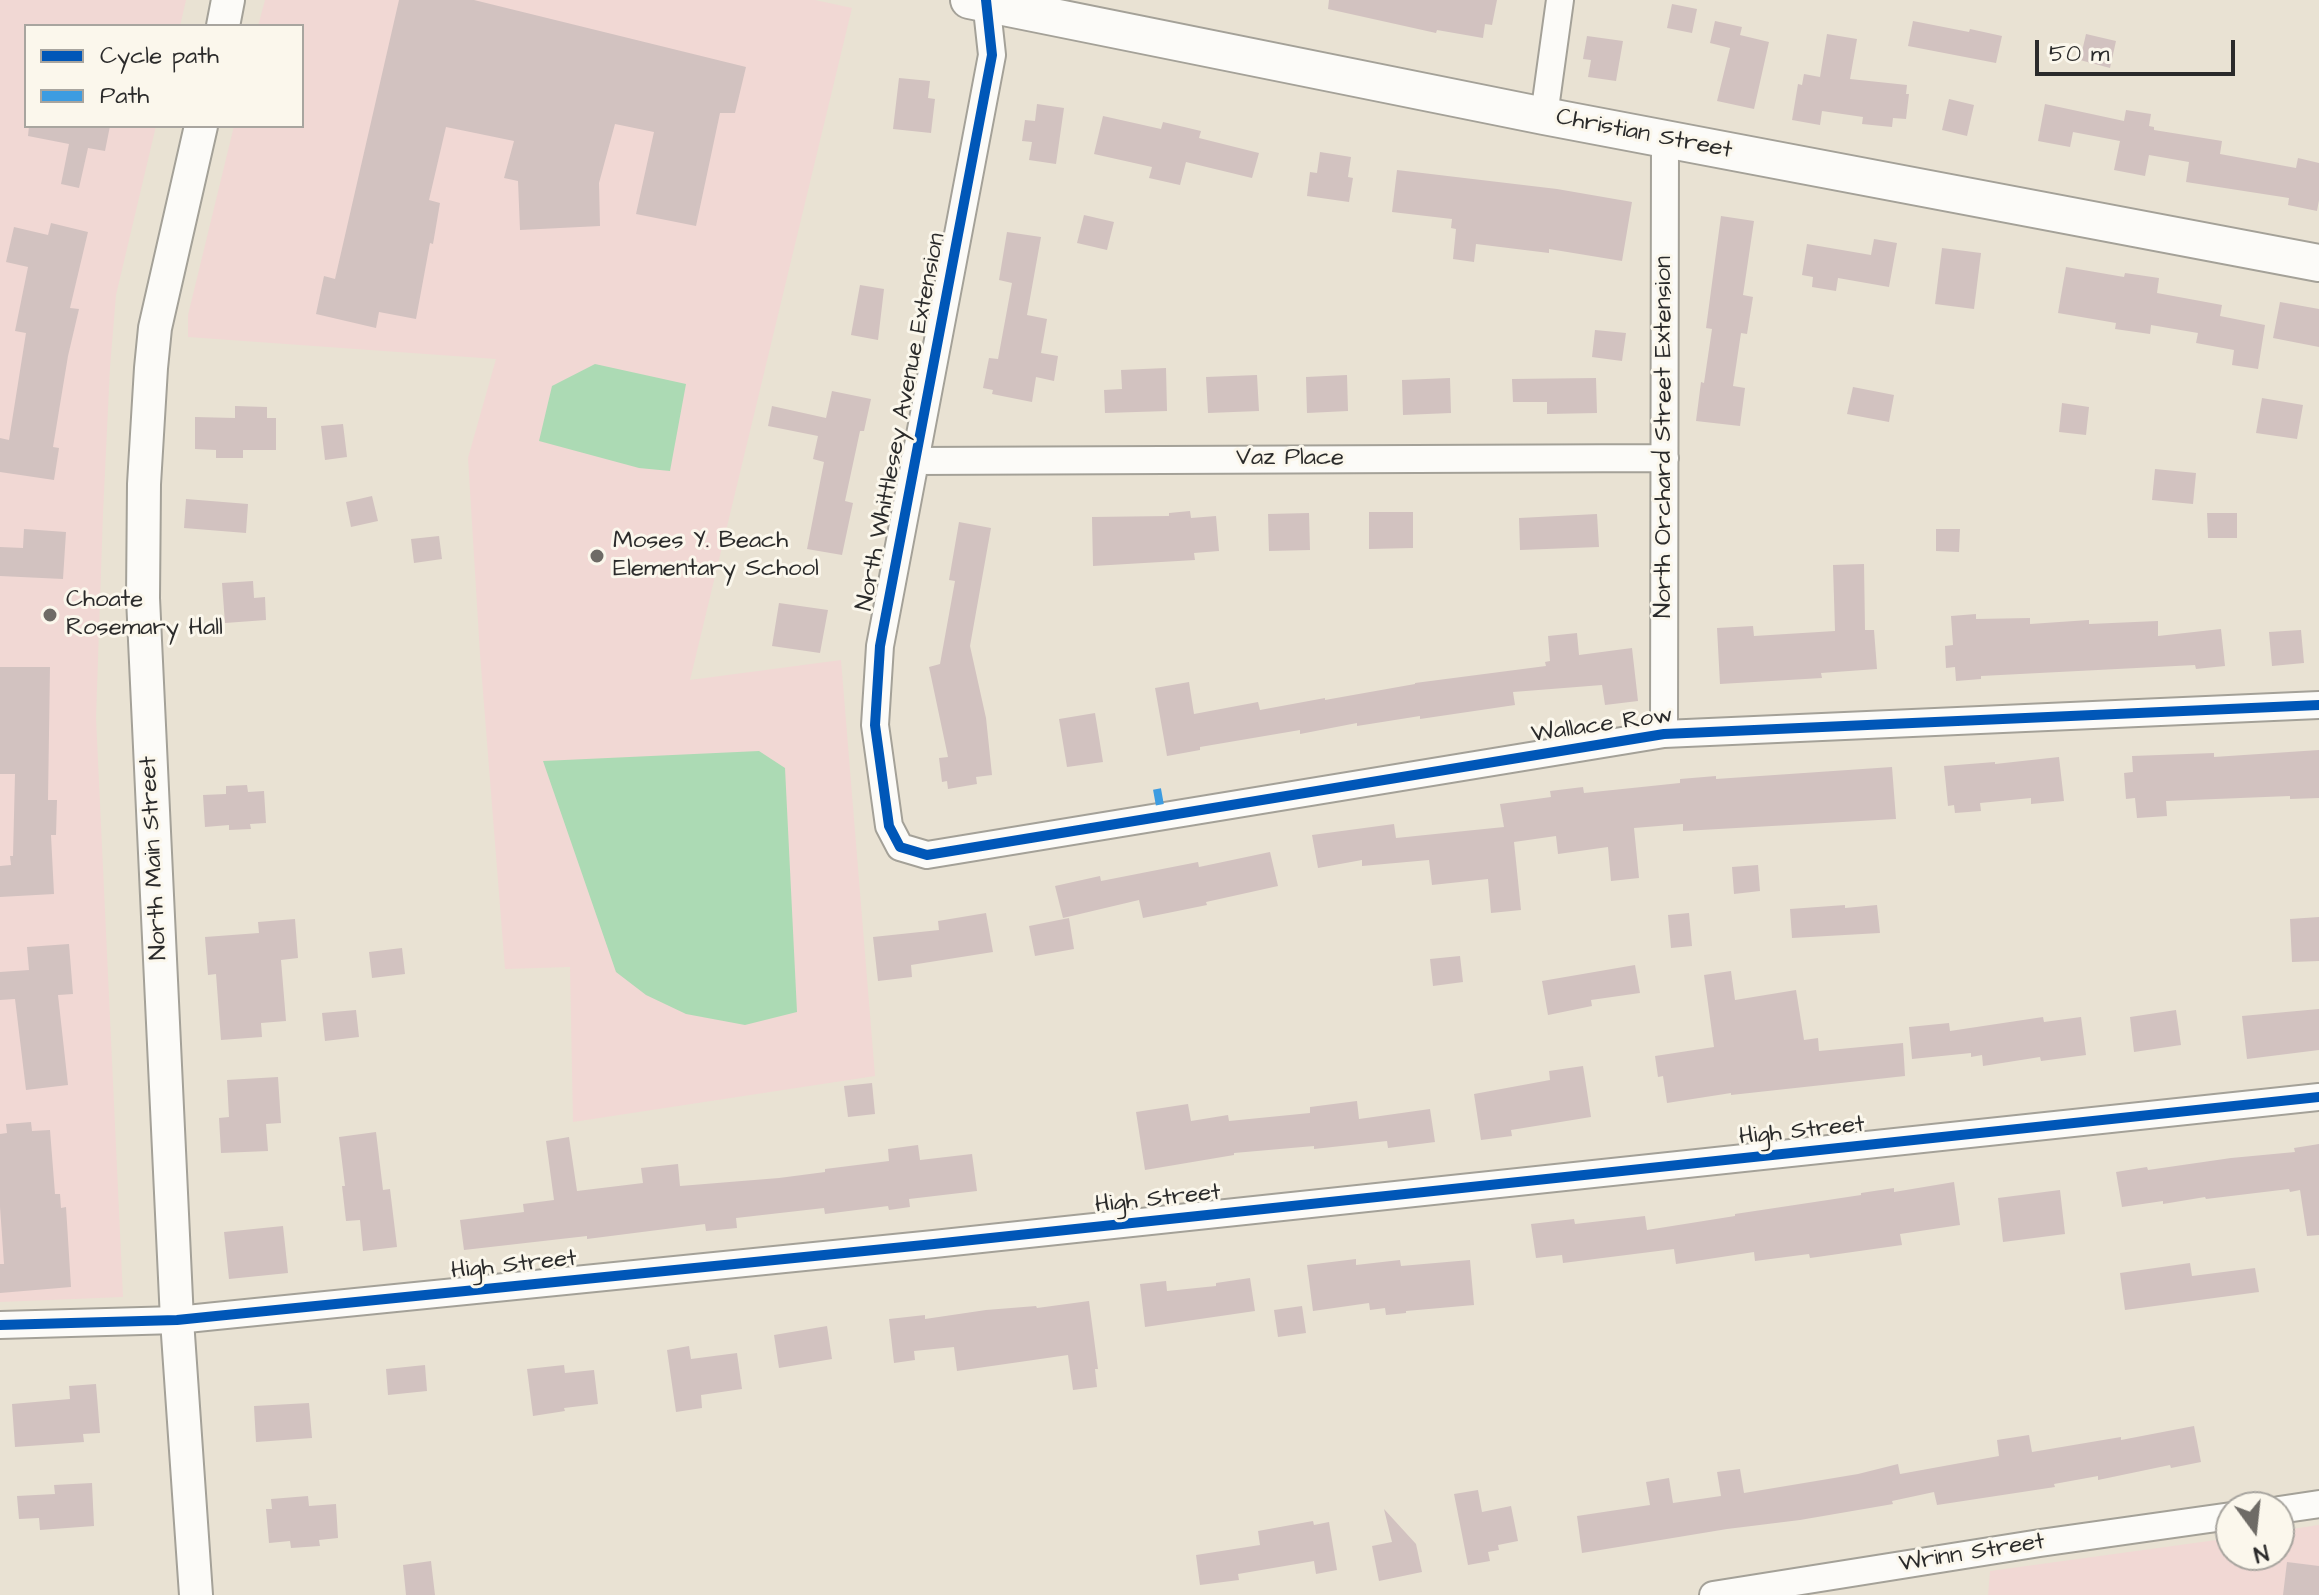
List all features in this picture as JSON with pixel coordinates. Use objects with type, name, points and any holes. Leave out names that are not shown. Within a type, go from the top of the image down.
[{"type":"main road","name":"Christian Street","points":[[980,1],[1544,116],[2319,263]]},
{"type":"street","points":[[223,24],[228,0]]},
{"type":"street","points":[[1544,116],[1560,0]]},
{"type":"street","name":"North Whittlesey Avenue Extension","points":[[900,847],[889,826],[875,725],[880,646],[992,55],[980,1]]},
{"type":"street","name":"North Main Street","points":[[196,1595],[177,1320],[143,598],[144,484],[155,328],[201,128]]},
{"type":"street","name":"North Orchard Street Extension","points":[[1664,734],[1665,139]]},
{"type":"street","name":"Vaz Place","points":[[914,461],[1665,458]]},
{"type":"street","name":"Wallace Row","points":[[900,847],[927,855],[1664,734],[2319,705]]},
{"type":"street","name":"High Street","points":[[0,1325],[177,1320],[934,1244],[2319,1097]]},
{"type":"street","points":[[2295,1508],[2319,1504]]},
{"type":"street","name":"Wrinn Street","points":[[1713,1595],[2215,1518]]},
{"type":"shaded area","name":"Choate Rosemary Hall","points":[[0,0],[186,0],[180,24],[24,24],[24,128],[156,128],[116,295],[103,513],[96,718],[123,1297],[0,1302]]},
{"type":"shaded area","name":"Moses Y. Beach Elementary School","points":[[265,0],[815,0],[852,8],[690,680],[841,660],[875,1076],[573,1122],[570,967],[505,969],[468,458],[496,359],[188,337],[188,315],[234,128],[304,128],[304,24],[259,24]]},
{"type":"shaded area","points":[[2319,1525],[2319,1595],[1988,1595],[1990,1571],[2215,1540],[2215,1571],[2295,1571],[2295,1529]]},
{"type":"green space","points":[[595,364],[686,384],[670,471],[639,468],[539,441],[552,386]]},
{"type":"green space","points":[[759,751],[785,768],[797,1012],[745,1025],[686,1014],[646,995],[616,972],[543,761]]},
{"type":"building","points":[[399,0],[474,0],[746,67],[735,113],[720,113],[696,226],[636,214],[654,132],[615,124],[599,183],[600,226],[520,230],[518,181],[504,178],[514,141],[446,127],[429,200],[440,203],[416,319],[379,312],[376,328],[316,314],[324,276],[335,279]]},
{"type":"building","points":[[1329,0],[1497,0],[1492,25],[1485,24],[1483,38],[1437,30],[1436,33],[1328,9]]},
{"type":"building","points":[[1672,4],[1697,9],[1692,33],[1667,28]]},
{"type":"building","points":[[1715,21],[1742,27],[1740,35],[1769,42],[1754,109],[1717,101],[1730,48],[1710,43]]},
{"type":"building","points":[[1913,21],[2002,36],[1996,63],[1908,46]]},
{"type":"building","points":[[1827,34],[1857,39],[1850,79],[1907,85],[1906,119],[1893,118],[1892,127],[1862,124],[1863,117],[1822,111],[1820,125],[1792,120],[1798,84],[1802,85],[1804,74],[1820,77]]},
{"type":"building","points":[[2086,34],[2116,41],[2110,68],[2080,60]]},
{"type":"building","points":[[1587,36],[1623,41],[1616,81],[1588,77],[1591,60],[1583,59]]},
{"type":"building","points":[[899,78],[930,81],[928,98],[935,99],[931,133],[893,129]]},
{"type":"building","points":[[1949,99],[1974,105],[1967,136],[1942,130]]},
{"type":"building","points":[[1037,104],[1064,108],[1056,164],[1029,160],[1032,142],[1022,141],[1025,120],[1035,121]]},
{"type":"building","points":[[2045,104],[2124,121],[2126,110],[2151,114],[2149,126],[2154,130],[2222,141],[2220,154],[2296,168],[2298,158],[2319,163],[2317,211],[2288,205],[2289,198],[2186,182],[2189,162],[2149,155],[2145,176],[2114,170],[2120,141],[2073,132],[2070,147],[2038,141]]},
{"type":"building","points":[[1103,116],[1161,129],[1163,122],[1201,131],[1199,138],[1259,153],[1252,178],[1186,162],[1180,185],[1149,178],[1152,167],[1094,154]]},
{"type":"building","points":[[29,128],[110,128],[105,151],[88,148],[79,188],[61,184],[69,144],[28,136]]},
{"type":"building","points":[[1320,152],[1351,157],[1348,177],[1353,178],[1349,202],[1307,196],[1310,172],[1317,173]]},
{"type":"building","points":[[1397,170],[1557,189],[1632,202],[1622,261],[1549,249],[1549,253],[1476,244],[1474,262],[1453,259],[1456,229],[1451,228],[1452,219],[1392,212]]},
{"type":"building","points":[[1084,215],[1114,222],[1107,250],[1077,243]]},
{"type":"building","points":[[1721,216],[1754,221],[1743,295],[1753,297],[1747,334],[1741,333],[1733,386],[1745,388],[1740,426],[1696,421],[1712,329],[1706,328]]},
{"type":"building","points":[[51,223],[88,232],[70,308],[79,309],[53,447],[59,448],[54,480],[0,472],[0,438],[9,440],[26,333],[15,331],[28,267],[6,262],[14,227],[48,235]]},
{"type":"building","points":[[1007,232],[1041,237],[1027,315],[1047,319],[1041,353],[1058,356],[1054,381],[1036,377],[1032,402],[992,394],[993,390],[983,388],[989,358],[998,359],[1012,283],[999,280]]},
{"type":"building","points":[[1874,239],[1897,243],[1889,287],[1838,278],[1836,291],[1812,287],[1813,277],[1802,275],[1807,244],[1871,255]]},
{"type":"building","points":[[1942,248],[1981,253],[1974,309],[1935,304]]},
{"type":"building","points":[[2066,267],[2124,277],[2125,273],[2159,278],[2157,293],[2222,305],[2220,316],[2265,325],[2258,369],[2232,365],[2234,350],[2196,343],[2198,333],[2151,325],[2150,334],[2115,329],[2116,323],[2058,313]]},
{"type":"building","points":[[860,285],[884,289],[878,340],[851,335]]},
{"type":"building","points":[[2280,302],[2319,309],[2319,347],[2273,338]]},
{"type":"building","points":[[1595,330],[1626,333],[1622,361],[1592,357]]},
{"type":"building","points":[[1166,368],[1167,411],[1105,413],[1104,390],[1122,389],[1121,370]]},
{"type":"building","points":[[1257,375],[1259,411],[1208,413],[1206,377]]},
{"type":"building","points":[[1347,375],[1348,411],[1307,413],[1306,377]]},
{"type":"building","points":[[1450,378],[1451,413],[1403,415],[1402,380]]},
{"type":"building","points":[[1596,378],[1597,413],[1547,414],[1547,402],[1513,402],[1512,379]]},
{"type":"building","points":[[1853,387],[1894,395],[1889,422],[1847,414]]},
{"type":"building","points":[[832,391],[871,399],[864,431],[860,431],[845,501],[853,503],[842,555],[807,549],[824,462],[813,459],[818,436],[768,426],[772,406],[826,418]]},
{"type":"building","points":[[2262,398],[2303,405],[2297,439],[2256,433]]},
{"type":"building","points":[[2062,403],[2089,407],[2086,435],[2059,432]]},
{"type":"building","points":[[235,406],[267,407],[267,418],[276,418],[276,450],[243,450],[243,458],[216,458],[216,450],[195,449],[195,417],[235,418]]},
{"type":"building","points":[[343,424],[347,457],[325,460],[321,426]]},
{"type":"building","points":[[2155,469],[2196,473],[2193,504],[2152,500]]},
{"type":"building","points":[[372,496],[378,521],[351,527],[346,502]]},
{"type":"building","points":[[186,499],[248,504],[246,533],[184,528]]},
{"type":"building","points":[[1190,511],[1191,518],[1216,516],[1219,551],[1194,553],[1195,560],[1093,566],[1092,517],[1169,516],[1169,513]]},
{"type":"building","points":[[1369,512],[1413,512],[1413,548],[1369,549]]},
{"type":"building","points":[[1309,513],[1310,550],[1269,551],[1268,514]]},
{"type":"building","points":[[2207,513],[2237,513],[2237,538],[2208,538]]},
{"type":"building","points":[[1597,514],[1599,547],[1520,550],[1519,518]]},
{"type":"building","points":[[959,522],[991,528],[970,646],[986,718],[992,775],[976,777],[977,784],[948,789],[947,781],[942,782],[939,758],[948,757],[929,667],[940,664],[955,581],[949,580]]},
{"type":"building","points":[[24,529],[66,532],[63,579],[0,576],[0,547],[23,548]]},
{"type":"building","points":[[1936,529],[1960,529],[1959,552],[1936,551]]},
{"type":"building","points":[[439,536],[442,559],[414,563],[411,539]]},
{"type":"building","points":[[1864,564],[1865,630],[1874,630],[1877,669],[1821,673],[1822,678],[1720,684],[1717,628],[1753,626],[1754,636],[1835,631],[1833,565]]},
{"type":"building","points":[[253,581],[254,598],[265,597],[266,620],[225,623],[222,583]]},
{"type":"building","points":[[779,603],[828,610],[820,653],[772,646]]},
{"type":"building","points":[[1976,614],[1976,619],[2030,618],[2030,624],[2089,620],[2089,624],[2158,621],[2158,636],[2221,629],[2225,666],[1981,676],[1981,679],[1956,681],[1955,667],[1946,668],[1945,646],[1953,645],[1951,616]]},
{"type":"building","points":[[2301,630],[2304,663],[2272,666],[2269,632]]},
{"type":"building","points":[[1577,633],[1579,655],[1632,648],[1638,701],[1605,705],[1602,685],[1513,692],[1515,705],[1420,719],[1420,716],[1357,726],[1357,723],[1300,734],[1300,730],[1200,747],[1200,750],[1167,756],[1155,688],[1189,682],[1194,714],[1258,702],[1260,710],[1415,683],[1546,666],[1545,662],[1550,661],[1548,636]]},
{"type":"building","points":[[0,667],[50,667],[48,800],[57,800],[56,835],[51,835],[54,894],[0,897],[0,866],[11,865],[10,856],[13,856],[15,774],[0,774]]},
{"type":"building","points":[[1095,713],[1103,762],[1067,767],[1059,719]]},
{"type":"building","points":[[2319,750],[2319,798],[2290,799],[2290,796],[2166,801],[2167,816],[2137,818],[2135,798],[2126,799],[2124,773],[2133,772],[2132,756],[2214,753],[2214,757]]},
{"type":"building","points":[[2059,757],[2064,801],[2031,804],[2031,798],[1980,803],[1981,811],[1955,813],[1954,805],[1948,806],[1944,766]]},
{"type":"building","points":[[1892,767],[1896,819],[1683,831],[1683,824],[1634,828],[1639,878],[1611,881],[1608,847],[1558,854],[1556,836],[1514,842],[1521,910],[1491,913],[1488,879],[1432,885],[1429,860],[1362,866],[1362,860],[1318,868],[1312,835],[1394,824],[1396,838],[1504,827],[1500,804],[1551,797],[1550,791],[1583,787],[1584,793],[1680,783],[1680,779]]},
{"type":"building","points":[[247,785],[248,792],[264,791],[266,823],[250,824],[251,829],[229,830],[229,825],[205,827],[203,795],[226,794],[226,786]]},
{"type":"building","points":[[1270,852],[1278,886],[1143,918],[1139,900],[1063,918],[1055,886],[1100,876],[1101,881],[1198,862],[1199,867]]},
{"type":"building","points":[[1758,865],[1760,891],[1734,894],[1732,867]]},
{"type":"building","points":[[1845,905],[1845,908],[1877,905],[1880,933],[1792,938],[1790,909]]},
{"type":"building","points":[[986,913],[993,952],[911,965],[912,977],[878,981],[873,937],[939,930],[938,921]]},
{"type":"building","points":[[1689,913],[1692,946],[1671,948],[1668,915]]},
{"type":"building","points":[[2319,917],[2319,961],[2292,962],[2290,919]]},
{"type":"building","points":[[1069,918],[1074,949],[1035,956],[1029,926]]},
{"type":"building","points":[[295,919],[298,958],[281,960],[286,1021],[261,1023],[262,1037],[221,1040],[216,974],[208,975],[205,937],[259,933],[258,922]]},
{"type":"building","points":[[69,944],[73,994],[58,995],[68,1085],[26,1090],[15,999],[0,1000],[0,972],[29,970],[27,947]]},
{"type":"building","points":[[402,948],[405,974],[372,978],[369,952]]},
{"type":"building","points":[[1460,956],[1463,982],[1433,986],[1430,959]]},
{"type":"building","points":[[1635,965],[1640,993],[1591,1000],[1592,1006],[1548,1015],[1542,981]]},
{"type":"building","points":[[1731,971],[1735,1000],[1796,990],[1804,1040],[1818,1038],[1819,1051],[1903,1043],[1905,1076],[1731,1093],[1667,1103],[1663,1076],[1658,1077],[1655,1056],[1714,1047],[1704,975]]},
{"type":"building","points":[[2319,1009],[2319,1050],[2247,1059],[2242,1016]]},
{"type":"building","points":[[356,1010],[359,1037],[325,1041],[322,1013]]},
{"type":"building","points":[[2176,1010],[2181,1045],[2134,1052],[2130,1017]]},
{"type":"building","points":[[2043,1017],[2044,1022],[2081,1017],[2086,1055],[2041,1061],[2040,1057],[1983,1066],[1982,1055],[1971,1057],[1971,1053],[1912,1059],[1909,1027],[1949,1023],[1950,1031]]},
{"type":"building","points":[[1583,1066],[1591,1117],[1511,1130],[1512,1136],[1481,1140],[1474,1094],[1550,1080],[1549,1071]]},
{"type":"building","points":[[278,1077],[281,1123],[266,1124],[268,1151],[221,1153],[219,1118],[229,1117],[227,1080]]},
{"type":"building","points":[[872,1083],[875,1114],[848,1117],[844,1086]]},
{"type":"building","points":[[1357,1101],[1359,1119],[1430,1109],[1435,1142],[1388,1148],[1387,1141],[1234,1153],[1145,1170],[1136,1112],[1188,1104],[1191,1121],[1228,1115],[1229,1121],[1310,1113],[1310,1107]]},
{"type":"building","points":[[31,1122],[32,1131],[50,1130],[55,1194],[60,1194],[61,1208],[66,1207],[71,1287],[0,1293],[0,1264],[4,1264],[0,1134],[7,1133],[6,1124]]},
{"type":"building","points":[[376,1132],[383,1190],[390,1189],[397,1247],[363,1251],[360,1220],[346,1221],[339,1137]]},
{"type":"building","points":[[569,1137],[577,1191],[643,1183],[641,1168],[678,1164],[680,1186],[825,1172],[825,1169],[889,1161],[888,1149],[918,1145],[920,1160],[972,1154],[977,1191],[909,1199],[910,1207],[889,1210],[888,1206],[825,1214],[824,1208],[736,1218],[737,1228],[706,1231],[705,1224],[464,1250],[460,1220],[524,1212],[523,1204],[554,1200],[546,1141]]},
{"type":"building","points":[[2319,1144],[2319,1235],[2307,1236],[2300,1190],[2122,1207],[2116,1172],[2295,1152],[2294,1148]]},
{"type":"building","points":[[1954,1182],[1960,1225],[1900,1234],[1902,1245],[1810,1258],[1809,1254],[1755,1261],[1754,1252],[1676,1264],[1674,1249],[1563,1263],[1562,1255],[1536,1258],[1531,1224],[1574,1219],[1575,1224],[1645,1216],[1647,1230],[1861,1193],[1894,1188],[1894,1192]]},
{"type":"building","points":[[2060,1190],[2065,1234],[2003,1242],[1998,1198]]},
{"type":"building","points":[[283,1226],[288,1273],[229,1279],[224,1232]]},
{"type":"building","points":[[1356,1259],[1356,1265],[1400,1260],[1401,1266],[1470,1260],[1474,1305],[1386,1315],[1385,1308],[1370,1310],[1369,1303],[1313,1311],[1307,1265]]},
{"type":"building","points":[[2190,1263],[2192,1276],[2255,1268],[2259,1292],[2125,1310],[2120,1273]]},
{"type":"building","points":[[1250,1278],[1255,1311],[1145,1327],[1140,1284],[1166,1281],[1167,1291],[1216,1286],[1216,1283]]},
{"type":"building","points":[[1089,1301],[1098,1369],[1095,1369],[1097,1387],[1073,1390],[1068,1355],[957,1371],[954,1347],[914,1351],[915,1360],[894,1363],[889,1319],[925,1315],[925,1319]]},
{"type":"building","points":[[1302,1306],[1306,1333],[1278,1337],[1274,1310]]},
{"type":"building","points":[[827,1326],[832,1359],[779,1368],[774,1335]]},
{"type":"building","points":[[689,1346],[691,1359],[737,1353],[742,1389],[701,1395],[702,1408],[676,1412],[667,1350]]},
{"type":"building","points":[[425,1365],[427,1391],[388,1395],[386,1369]]},
{"type":"building","points":[[564,1365],[565,1373],[594,1370],[598,1404],[533,1416],[527,1369]]},
{"type":"building","points":[[96,1384],[100,1433],[83,1434],[84,1442],[15,1447],[12,1404],[70,1399],[69,1386]]},
{"type":"building","points":[[309,1403],[312,1438],[256,1442],[254,1406]]},
{"type":"building","points":[[2194,1426],[2201,1462],[2098,1480],[2098,1476],[2054,1484],[2055,1487],[1937,1505],[1934,1492],[1892,1501],[1893,1504],[1582,1553],[1577,1516],[1650,1505],[1646,1482],[1669,1478],[1673,1503],[1721,1496],[1717,1472],[1740,1469],[1744,1493],[1858,1474],[1898,1464],[1900,1474],[1999,1456],[1997,1440],[2029,1435],[2032,1452]]},
{"type":"building","points":[[92,1483],[94,1526],[40,1530],[39,1518],[19,1519],[17,1496],[55,1494],[54,1485]]},
{"type":"building","points":[[1478,1490],[1482,1512],[1511,1506],[1518,1541],[1498,1545],[1499,1550],[1488,1552],[1490,1561],[1468,1565],[1454,1494]]},
{"type":"building","points":[[308,1496],[309,1506],[336,1504],[338,1538],[319,1540],[320,1546],[291,1548],[290,1541],[269,1543],[266,1509],[272,1509],[271,1499]]},
{"type":"building","points":[[1384,1509],[1416,1544],[1422,1572],[1379,1581],[1372,1546],[1392,1542]]},
{"type":"building","points":[[1313,1521],[1314,1525],[1329,1522],[1337,1570],[1316,1574],[1314,1561],[1238,1574],[1239,1580],[1200,1585],[1196,1555],[1260,1545],[1258,1531]]},
{"type":"building","points":[[431,1561],[435,1595],[406,1595],[403,1565]]},
{"type":"building","points":[[2295,1563],[2319,1566],[2319,1595],[2283,1595],[2286,1571],[2295,1571]]},
{"type":"marked path","points":[[1157,789],[1162,817]]},
{"type":"cycle path","points":[[986,0],[992,55],[880,646],[875,725],[889,826],[900,847],[927,855],[1664,734],[2319,705]]},
{"type":"cycle path","points":[[0,1325],[177,1320],[934,1244],[2319,1097]]},
{"type":"place","name":"Moses Y. Beach Elementary School","points":[[597,556]]},
{"type":"place","name":"Choate Rosemary Hall","points":[[50,615]]}]
